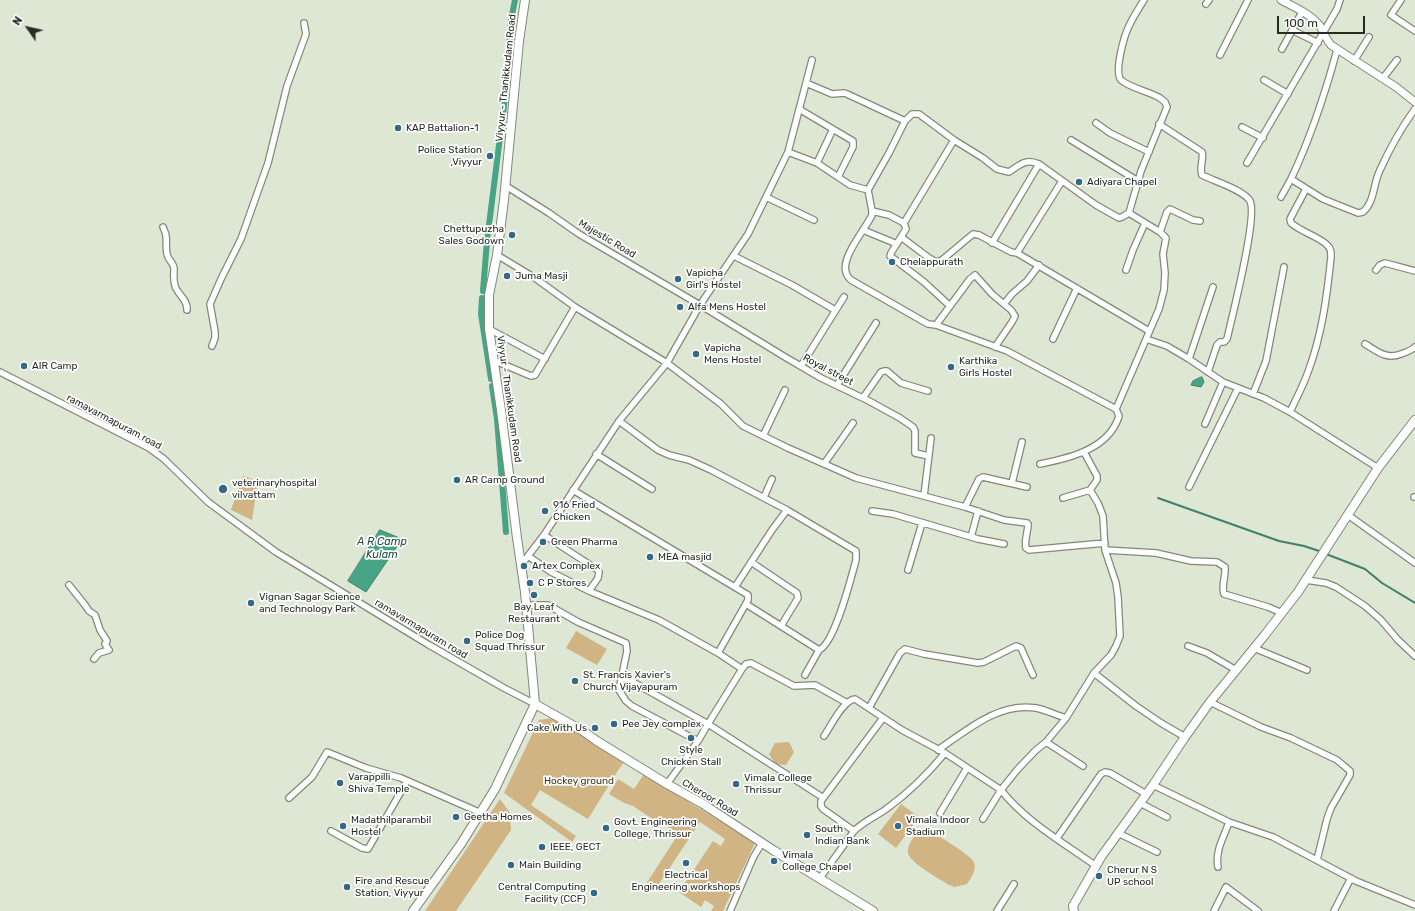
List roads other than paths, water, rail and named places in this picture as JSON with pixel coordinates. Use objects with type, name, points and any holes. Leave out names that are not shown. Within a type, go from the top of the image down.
[{"type":"main road","name":"Viyyur - Thanikkudam Road","points":[[525,0],[519,41],[506,186],[497,255],[489,295],[489,329],[502,410],[526,605],[535,704]]},
{"type":"main road","points":[[1074,911],[1073,906],[1096,866],[1118,833],[1210,702],[1282,613],[1306,580],[1378,468],[1415,420]]},
{"type":"main road","name":"Cheroor Road","points":[[535,704],[583,731],[667,784],[703,804],[871,911]]},
{"type":"main road","points":[[413,911],[461,844],[481,813],[501,777],[535,704]]},
{"type":"street","points":[[1040,464],[1062,460],[1084,452],[1101,443],[1116,425],[1119,416],[1116,409],[1021,358],[936,325],[928,324],[851,280],[846,274],[846,265],[851,249],[870,220],[872,211],[868,190],[905,121],[912,114],[919,114],[954,140],[1004,172],[1009,172],[1026,161],[1033,162],[1039,164],[1096,205],[1119,218],[1129,213],[1138,181],[1167,106],[1165,102],[1154,94],[1124,82],[1118,73],[1123,44],[1128,27],[1144,0]]},
{"type":"street","points":[[1220,55],[1248,0]]},
{"type":"street","points":[[1281,0],[1315,21],[1331,45],[1337,50],[1383,78],[1415,102]]},
{"type":"street","points":[[1248,163],[1318,42],[1340,0]]},
{"type":"street","points":[[1401,0],[1391,15],[1415,31]]},
{"type":"street","points":[[1282,49],[1302,12]]},
{"type":"street","points":[[212,346],[215,338],[215,332],[210,304],[241,239],[266,170],[287,86],[306,34],[304,23]]},
{"type":"street","points":[[1292,30],[1318,42]]},
{"type":"street","points":[[1354,61],[1369,37]]},
{"type":"street","points":[[1280,197],[1291,179],[1306,148],[1337,50]]},
{"type":"street","points":[[521,565],[544,535],[619,421],[667,363],[700,305],[748,234],[788,152],[812,60]]},
{"type":"street","points":[[1383,78],[1397,60]]},
{"type":"street","points":[[1264,80],[1288,94]]},
{"type":"street","points":[[806,83],[832,94],[848,94],[905,121]]},
{"type":"street","points":[[799,109],[850,139],[854,143],[838,177]]},
{"type":"street","points":[[1291,179],[1323,199],[1358,212],[1363,212],[1372,199],[1379,172],[1401,128],[1415,109]]},
{"type":"street","points":[[1096,123],[1110,133],[1149,152]]},
{"type":"street","points":[[1159,124],[1202,152],[1203,158],[1200,170],[1202,175],[1239,192],[1251,202],[1252,212],[1245,261],[1227,339],[1217,345],[1208,372]]},
{"type":"street","points":[[1242,127],[1263,138]]},
{"type":"street","points":[[817,163],[833,129]]},
{"type":"street","points":[[904,223],[954,140]]},
{"type":"street","points":[[1071,140],[1138,181]]},
{"type":"street","points":[[788,152],[817,163],[850,185],[868,190]]},
{"type":"street","points":[[992,243],[1039,164]]},
{"type":"street","points":[[1017,253],[1062,181]]},
{"type":"street","name":"Majestic Road","points":[[506,186],[579,234],[700,305]]},
{"type":"street","points":[[1290,412],[1308,372],[1319,337],[1326,302],[1331,257],[1331,251],[1328,245],[1291,223],[1290,218],[1306,189]]},
{"type":"street","points":[[766,197],[814,220]]},
{"type":"street","points":[[1160,232],[1167,212],[1170,209],[1193,220],[1200,221]]},
{"type":"street","points":[[872,211],[889,215],[904,223],[907,227],[890,253],[891,258],[924,282],[950,306]]},
{"type":"street","points":[[1116,409],[1159,309],[1164,290],[1165,273],[1163,254],[1166,238],[1160,232],[1129,213]]},
{"type":"street","points":[[1126,270],[1145,223]]},
{"type":"street","points":[[163,227],[166,236],[167,255],[174,268],[172,274],[175,288],[183,298],[187,310]]},
{"type":"street","points":[[863,230],[897,244]]},
{"type":"street","points":[[901,237],[936,262],[942,260],[972,235],[979,235],[992,243],[1011,252],[1017,253],[1039,265],[1149,331]]},
{"type":"street","points":[[497,255],[534,278],[575,307],[667,363],[721,404],[744,426],[763,436],[856,478],[965,507],[1004,520],[1027,523],[1028,530],[1025,545],[1026,548],[1030,550],[1105,543]]},
{"type":"street","points":[[734,256],[792,285],[835,310]]},
{"type":"street","points":[[1376,270],[1380,265],[1385,263],[1415,270]]},
{"type":"street","points":[[1004,304],[1012,294],[1027,281],[1039,265]]},
{"type":"street","points":[[1253,394],[1266,361],[1284,267]]},
{"type":"street","points":[[936,325],[970,279],[975,275],[992,294],[1014,313],[1015,318],[995,347]]},
{"type":"street","points":[[1189,359],[1213,286]]},
{"type":"street","points":[[1053,339],[1077,288]]},
{"type":"street","points":[[801,366],[844,297]]},
{"type":"street","name":"Royal street","points":[[700,305],[801,366],[900,418],[913,427],[915,431],[915,453],[929,456]]},
{"type":"street","points":[[493,360],[533,376],[537,372],[575,307]]},
{"type":"street","points":[[837,386],[876,323]]},
{"type":"street","points":[[489,329],[545,358]]},
{"type":"street","points":[[1146,339],[1167,346],[1223,382],[1264,398],[1290,412],[1378,468]]},
{"type":"street","points":[[1364,344],[1380,353],[1394,357],[1408,352],[1415,347]]},
{"type":"street","points":[[863,398],[881,372],[884,371],[888,371],[905,384],[928,391]]},
{"type":"street","name":"ramavarmapuram road","points":[[0,372],[149,448],[164,459],[208,502],[276,552],[429,645],[535,704]]},
{"type":"street","points":[[1205,424],[1223,382]]},
{"type":"street","points":[[1189,487],[1238,388]]},
{"type":"street","points":[[763,436],[785,390]]},
{"type":"street","points":[[619,421],[658,450],[669,455],[688,460],[711,470],[764,497],[856,551],[856,560],[836,625],[824,648],[819,650],[805,675]]},
{"type":"street","points":[[824,464],[853,423]]},
{"type":"street","points":[[924,496],[931,438]]},
{"type":"street","points":[[1012,483],[1022,442]]},
{"type":"street","points":[[1063,498],[1090,490],[1096,480],[1097,476],[1084,452]]},
{"type":"street","points":[[596,454],[652,489]]},
{"type":"street","points":[[965,507],[979,479],[983,477],[1027,487]]},
{"type":"street","points":[[764,497],[772,479]]},
{"type":"street","points":[[573,490],[748,595],[746,604],[718,653]]},
{"type":"street","points":[[983,819],[1001,790],[1017,770],[1046,742],[1066,718],[1094,673],[1111,655],[1120,636],[1120,618],[1116,583],[1105,550],[1103,516],[1098,502],[1090,490]]},
{"type":"street","points":[[735,587],[787,510]]},
{"type":"street","points":[[971,538],[978,511]]},
{"type":"street","points":[[872,512],[893,514],[971,538],[1004,544]]},
{"type":"street","points":[[1348,515],[1415,563]]},
{"type":"street","points":[[908,570],[922,523]]},
{"type":"street","points":[[544,535],[598,570],[598,578],[589,591]]},
{"type":"street","points":[[1105,550],[1156,553],[1191,561],[1217,562],[1225,567],[1226,573],[1222,590],[1224,594],[1268,607],[1282,613]]},
{"type":"street","points":[[528,556],[551,572],[589,591],[658,620],[718,653],[742,669]]},
{"type":"street","points":[[752,562],[797,593],[798,598],[781,626]]},
{"type":"street","points":[[1306,580],[1326,583],[1336,587],[1366,606],[1415,656]]},
{"type":"street","points":[[69,585],[89,611],[95,615],[100,630],[107,641],[105,644],[109,650],[99,653],[94,659]]},
{"type":"street","points":[[746,604],[819,650]]},
{"type":"street","points":[[526,605],[548,605],[578,622],[626,643],[628,647],[620,690],[630,704],[698,741]]},
{"type":"street","points":[[869,708],[900,653],[905,649],[924,654],[978,663],[984,662],[1016,646],[1019,646],[1033,675]]},
{"type":"street","points":[[1188,646],[1219,660],[1236,670]]},
{"type":"street","points":[[1254,648],[1307,670]]},
{"type":"street","points":[[667,784],[698,741],[746,664],[751,663],[794,686],[815,685],[847,702]]},
{"type":"street","points":[[1094,673],[1136,706],[1185,737]]},
{"type":"street","points":[[622,676],[708,724],[822,797]]},
{"type":"street","points":[[824,736],[847,702],[851,699],[855,699],[902,730],[945,753],[1001,790],[1025,814],[1096,866]]},
{"type":"street","points":[[1210,702],[1260,727],[1291,738],[1338,760],[1350,771],[1350,775],[1331,808],[1317,860]]},
{"type":"street","points":[[938,750],[995,713],[1013,708],[1036,708],[1066,718]]},
{"type":"street","points":[[854,831],[823,809],[820,803],[822,797],[883,718]]},
{"type":"street","points":[[1046,742],[1083,766]]},
{"type":"street","points":[[289,798],[312,777],[327,752],[366,768],[408,781],[481,813]]},
{"type":"street","points":[[820,878],[854,831],[861,824],[884,810],[910,790],[932,770],[945,753]]},
{"type":"street","points":[[940,813],[967,768]]},
{"type":"street","points":[[1057,838],[1101,774],[1105,772],[1110,773],[1146,794]]},
{"type":"street","points":[[330,831],[362,848],[368,849],[408,781]]},
{"type":"street","points":[[1153,785],[1229,822],[1272,837],[1351,878],[1415,905]]},
{"type":"street","points":[[1140,803],[1167,817]]},
{"type":"street","points":[[1218,867],[1218,849],[1229,822]]},
{"type":"street","points":[[1118,833],[1157,852]]},
{"type":"street","points":[[730,911],[754,856],[762,843]]},
{"type":"street","points":[[1334,911],[1351,878]]},
{"type":"street","points":[[997,911],[1014,884]]},
{"type":"street","points":[[1214,911],[1226,887],[1258,911]]},
{"type":"water","points":[[1202,377],[1204,382],[1201,387],[1191,385],[1193,381]]},
{"type":"water","name":"A R Camp Kulam","points":[[380,530],[402,539],[366,592],[348,581]]},
{"type":"waterway","points":[[506,90],[511,20],[515,0]]},
{"type":"waterway","points":[[502,124],[505,96]]},
{"type":"waterway","points":[[483,291],[487,241],[501,129]]},
{"type":"waterway","points":[[482,298],[481,314],[491,379]]},
{"type":"waterway","points":[[492,386],[497,419],[506,532]]},
{"type":"waterway","points":[[1158,498],[1279,541],[1304,546],[1322,552]]},
{"type":"waterway","points":[[1326,554],[1365,569],[1382,583],[1415,603]]},
{"type":"place","name":"KAP Battalion-1","points":[[398,128]]},
{"type":"place","name":"Police Station ,Viyyur","points":[[490,156]]},
{"type":"place","name":"Adiyara Chapel","points":[[1079,182]]},
{"type":"place","name":"Chettupuzha Sales Godown","points":[[512,235]]},
{"type":"place","name":"Chelappurath","points":[[892,262]]},
{"type":"place","name":"Juma Masji","points":[[507,276]]},
{"type":"place","name":"Vapicha Girl's Hostel","points":[[678,279]]},
{"type":"place","name":"Alfa Mens Hostel","points":[[680,307]]},
{"type":"place","name":"Vapicha Mens Hostel","points":[[696,354]]},
{"type":"place","name":"AIR Camp","points":[[24,366]]},
{"type":"place","name":"Karthika Girls Hostel","points":[[951,367]]},
{"type":"place","name":"AR Camp Ground","points":[[457,480]]},
{"type":"place","name":"veterinaryhospital vilvattam","points":[[223,489]]},
{"type":"place","name":"916 Fried Chicken","points":[[545,511]]},
{"type":"place","name":"Green Pharma","points":[[543,542]]},
{"type":"place","name":"MEA masjid","points":[[650,557]]},
{"type":"place","name":"Artex Complex","points":[[524,566]]},
{"type":"place","name":"C P Stores","points":[[530,583]]},
{"type":"place","name":"Bay Leaf Restaurant","points":[[534,595]]},
{"type":"place","name":"Vignan Sagar Science and Technology Park","points":[[251,603]]},
{"type":"place","name":"Police Dog Squad Thrissur","points":[[467,641]]},
{"type":"place","name":"St. Francis Xavier's Church Vijayapuram","points":[[575,681]]},
{"type":"place","name":"Pee Jey complex","points":[[614,724]]},
{"type":"place","name":"Cake With Us","points":[[595,728]]},
{"type":"place","name":"Style Chicken Stall","points":[[691,738]]},
{"type":"place","name":"Varappilli Shiva Temple","points":[[340,783]]},
{"type":"place","name":"Vimala College Thrissur","points":[[736,784]]},
{"type":"place","name":"Geetha Homes","points":[[456,817]]},
{"type":"place","name":"Madathilparambil Hostel","points":[[343,826]]},
{"type":"place","name":"Vimala Indoor Stadium","points":[[898,826]]},
{"type":"place","name":"Govt. Engineering College, Thrissur","points":[[606,828]]},
{"type":"place","name":"South Indian Bank","points":[[807,835]]},
{"type":"place","name":"IEEE, GECT","points":[[542,847]]},
{"type":"place","name":"Vimala College Chapel","points":[[774,861]]},
{"type":"place","name":"Electrical Engineering workshops","points":[[686,863]]},
{"type":"place","name":"Main Building","points":[[511,865]]},
{"type":"place","name":"Cherur N S UP school","points":[[1099,876]]},
{"type":"place","name":"Fire and Rescue Station, Viyyur","points":[[347,887]]},
{"type":"place","name":"Central Computing Facility (CCF)","points":[[594,893]]},
{"type":"park label","name":"Hockey ground","points":[[579,781]]}]
